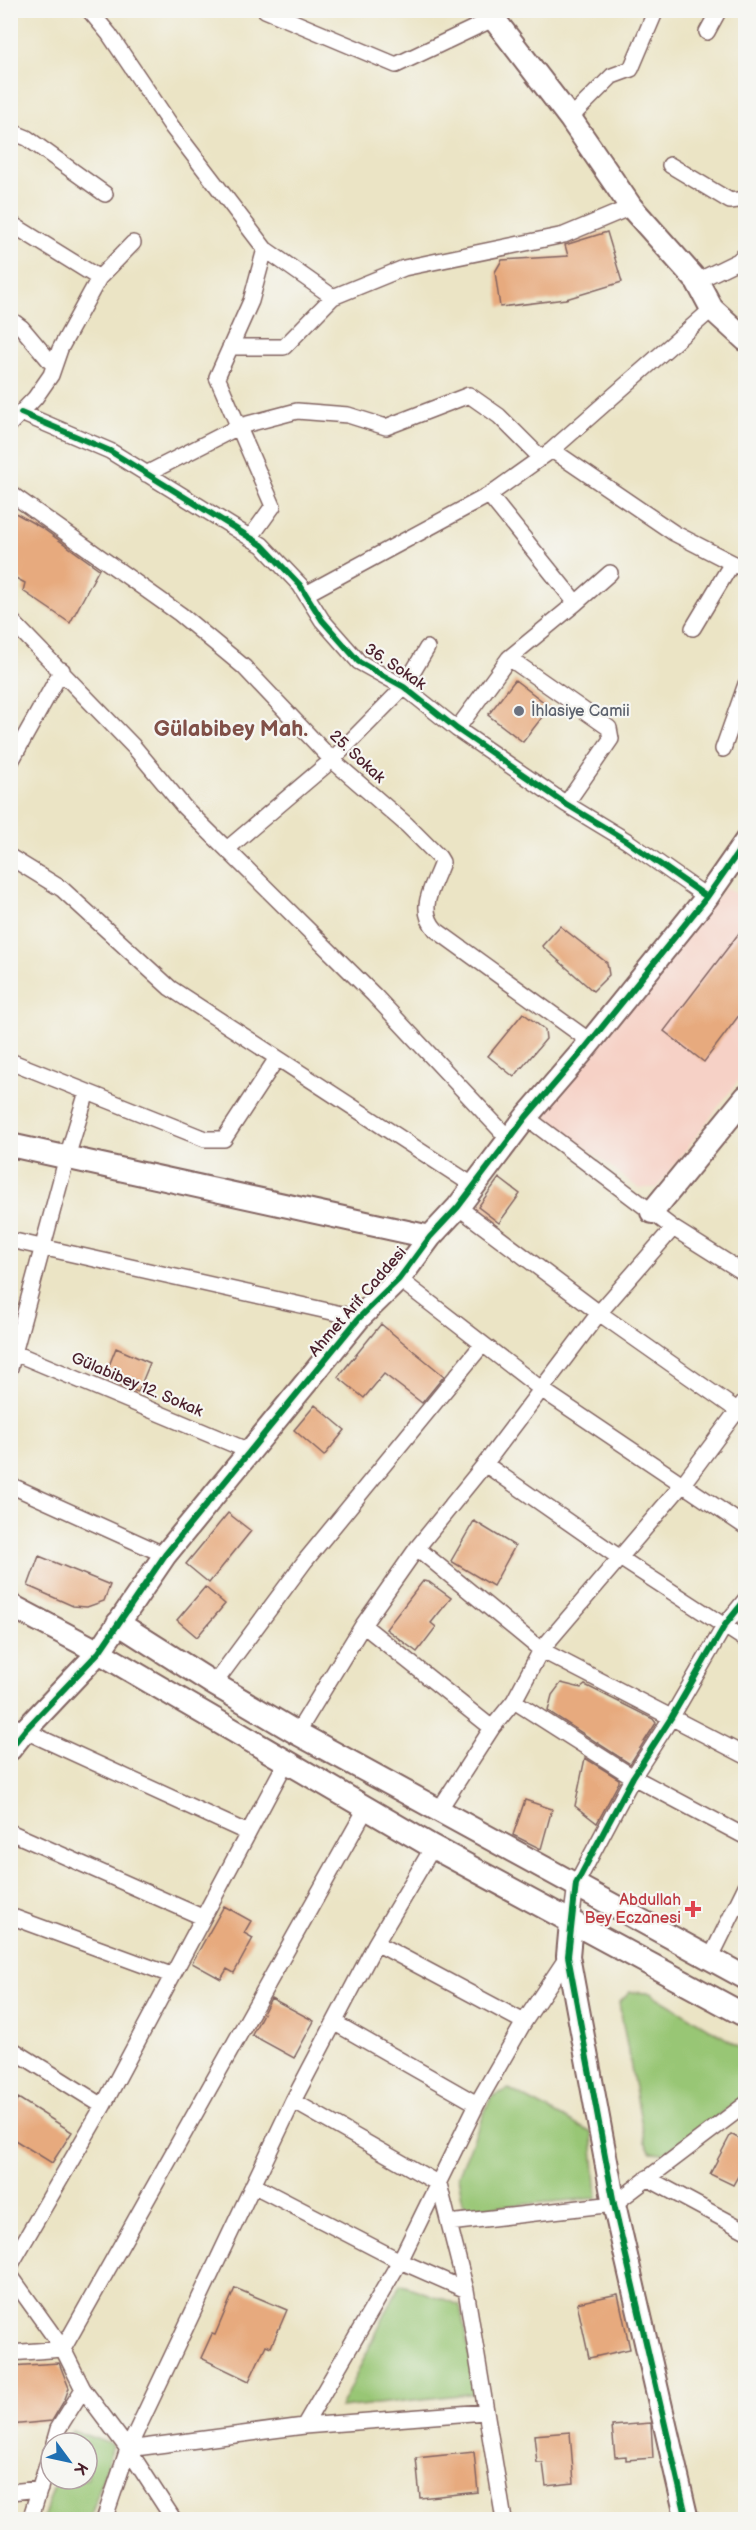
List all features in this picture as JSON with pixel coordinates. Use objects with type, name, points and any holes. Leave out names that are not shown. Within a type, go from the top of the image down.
[{"type":"street","points":[[89,10],[109,33],[172,127],[265,249],[333,297]]},
{"type":"street","points":[[265,10],[396,65],[490,15],[570,118],[631,207],[697,281],[712,309],[746,340]]},
{"type":"street","points":[[570,118],[612,76],[631,69],[656,10]]},
{"type":"street","points":[[707,32],[719,10]]},
{"type":"street","points":[[10,130],[27,138],[105,195]]},
{"type":"street","points":[[670,165],[730,201],[746,199]]},
{"type":"street","points":[[230,347],[284,347],[333,297],[405,268],[564,235],[631,207]]},
{"type":"street","points":[[10,223],[99,278]]},
{"type":"street","points":[[16,418],[35,398],[54,366],[60,349],[99,278],[133,243]]},
{"type":"street","points":[[250,538],[273,506],[217,377],[251,301],[265,249]]},
{"type":"street","points":[[697,281],[738,261],[746,254]]},
{"type":"street","points":[[306,594],[489,495],[547,454],[712,309]]},
{"type":"street","points":[[10,319],[22,328],[54,366]]},
{"type":"street","points":[[146,474],[240,426],[297,411],[348,415],[386,428],[470,395],[547,454],[674,533],[739,566],[693,628]]},
{"type":"street","name":"36. Sokak","points":[[16,418],[110,451],[262,545],[306,594],[322,620],[359,662],[404,687],[457,729],[566,804],[627,841],[707,897]]},
{"type":"street","name":"25. Sokak","points":[[10,494],[180,614],[244,667],[332,760],[407,825],[442,862],[428,897],[426,913],[427,920],[436,930],[591,1042]]},
{"type":"street","points":[[489,495],[576,603]]},
{"type":"street","points":[[457,729],[509,658],[610,573]]},
{"type":"street","points":[[10,619],[62,670],[134,747],[184,807],[374,995],[508,1138]]},
{"type":"street","points":[[226,849],[332,760],[404,687],[427,648]]},
{"type":"street","points":[[509,658],[609,728],[611,739],[566,804]]},
{"type":"street","points":[[10,763],[62,670]]},
{"type":"street","points":[[723,749],[746,684]]},
{"type":"street","name":"Ahmet Arif Caddesi","points":[[10,1749],[18,1727],[99,1652],[165,1555],[359,1318],[399,1279],[430,1237],[458,1207],[508,1138],[591,1042],[707,897],[746,841]]},
{"type":"street","points":[[10,857],[62,889],[170,988],[474,1186]]},
{"type":"street","points":[[10,1061],[206,1139],[224,1139],[277,1058]]},
{"type":"street","points":[[10,1368],[12,1352],[44,1247],[66,1157],[87,1092]]},
{"type":"street","points":[[652,1212],[746,1097]]},
{"type":"street","points":[[526,1117],[673,1228],[746,1274]]},
{"type":"street","points":[[10,1145],[430,1237]]},
{"type":"street","points":[[439,1810],[492,1728],[514,1701],[542,1650],[682,1485],[743,1408],[599,1312],[458,1207]]},
{"type":"street","points":[[297,1733],[363,1625],[417,1548],[485,1464],[599,1312],[673,1228]]},
{"type":"street","points":[[10,1240],[359,1318]]},
{"type":"street","points":[[399,1279],[541,1389],[746,1527]]},
{"type":"street","points":[[214,1684],[305,1561],[482,1345]]},
{"type":"street","name":"Gülabibey 12. Sokak","points":[[12,1352],[249,1451]]},
{"type":"street","points":[[485,1464],[620,1558],[746,1640]]},
{"type":"street","points":[[10,1485],[165,1555]]},
{"type":"street","points":[[417,1548],[542,1650],[746,1756]]},
{"type":"street","points":[[687,2520],[614,2204],[568,1956],[576,1884],[633,1777],[671,1718],[725,1625],[746,1599]]},
{"type":"street","points":[[10,1605],[99,1652],[434,1847],[746,2016]]},
{"type":"street","points":[[118,1623],[297,1733],[746,1978]]},
{"type":"street","points":[[363,1625],[492,1728]]},
{"type":"street","points":[[514,1701],[633,1777],[746,1837]]},
{"type":"street","points":[[18,1727],[246,1832]]},
{"type":"street","points":[[10,2266],[103,2106],[246,1832],[286,1762]]},
{"type":"street","points":[[63,2349],[367,1807]]},
{"type":"street","points":[[10,1832],[202,1917]]},
{"type":"street","points":[[104,2520],[128,2449],[293,2101],[376,1943],[434,1847]]},
{"type":"street","points":[[710,1959],[746,1886]]},
{"type":"street","points":[[10,1916],[171,1975]]},
{"type":"street","points":[[376,1943],[524,2022]]},
{"type":"street","points":[[304,2426],[400,2261],[477,2104],[524,2022],[568,1956]]},
{"type":"street","points":[[335,2023],[477,2104]]},
{"type":"street","points":[[10,2048],[103,2106]]},
{"type":"street","points":[[293,2101],[439,2184],[466,2290],[504,2520]]},
{"type":"street","points":[[449,2223],[614,2204],[746,2104]]},
{"type":"street","points":[[647,2178],[746,2231]]},
{"type":"street","points":[[253,2185],[400,2261],[466,2290]]},
{"type":"street","points":[[10,2275],[63,2349],[83,2389],[128,2449],[174,2520]]},
{"type":"street","points":[[10,2353],[63,2349]]},
{"type":"street","points":[[57,2431],[83,2389]]},
{"type":"street","points":[[128,2449],[304,2426],[485,2412]]},
{"type":"street","points":[[10,2492],[39,2489]]},
{"type":"street","points":[[30,2520],[39,2491]]},
{"type":"shaded area","points":[[725,887],[745,899],[745,1072],[657,1188],[638,1188],[544,1115]]},
{"type":"green space","points":[[630,1992],[650,1993],[745,2050],[745,2097],[664,2153],[651,2152],[645,2142],[619,2003]]},
{"type":"green space","points":[[509,2089],[592,2133],[597,2198],[478,2208],[463,2204],[458,2176],[491,2097]]},
{"type":"green space","points":[[400,2284],[460,2305],[477,2393],[340,2408]]},
{"type":"green space","points":[[99,2440],[113,2445],[99,2490]]},
{"type":"green space","points":[[52,2491],[99,2491],[90,2519],[43,2519]]},
{"type":"building","points":[[607,232],[622,282],[566,299],[500,307],[495,272],[502,260],[568,256],[565,245]]},
{"type":"building","points":[[10,510],[42,528],[99,569],[70,623],[23,591],[25,583],[10,575]]},
{"type":"building","name":"İhlasiye Camii","points":[[515,680],[550,707],[523,742],[488,715]]},
{"type":"building","points":[[746,924],[746,1006],[704,1062],[664,1031]]},
{"type":"building","points":[[560,926],[607,963],[609,975],[593,991],[542,946]]},
{"type":"building","points":[[523,1013],[545,1030],[546,1039],[514,1077],[488,1056]]},
{"type":"building","points":[[499,1178],[520,1194],[499,1223],[478,1207]]},
{"type":"building","points":[[381,1324],[444,1376],[422,1403],[384,1374],[364,1398],[338,1377]]},
{"type":"building","points":[[116,1348],[150,1363],[138,1392],[104,1378]]},
{"type":"building","points":[[315,1405],[345,1430],[324,1456],[294,1430]]},
{"type":"building","points":[[228,1513],[251,1531],[209,1583],[186,1564]]},
{"type":"building","points":[[474,1521],[515,1546],[493,1586],[451,1561]]},
{"type":"building","points":[[39,1556],[110,1585],[104,1601],[87,1607],[73,1606],[28,1586]]},
{"type":"building","points":[[423,1581],[429,1582],[451,1598],[431,1623],[436,1627],[417,1652],[386,1629]]},
{"type":"building","points":[[205,1587],[225,1604],[197,1637],[177,1620]]},
{"type":"building","points":[[561,1683],[581,1688],[585,1685],[653,1719],[656,1723],[630,1764],[548,1711],[552,1695]]},
{"type":"building","points":[[585,1758],[619,1779],[597,1823],[575,1806]]},
{"type":"building","points":[[525,1800],[552,1809],[541,1849],[513,1835]]},
{"type":"building","points":[[224,1906],[251,1921],[244,1933],[253,1938],[234,1973],[227,1969],[221,1979],[192,1963]]},
{"type":"building","points":[[271,1998],[314,2021],[294,2058],[252,2035]]},
{"type":"building","points":[[18,2098],[72,2132],[52,2163],[10,2137],[10,2111]]},
{"type":"building","points":[[731,2134],[746,2143],[746,2162],[733,2185],[710,2174]]},
{"type":"building","points":[[235,2288],[287,2310],[271,2347],[266,2345],[249,2381],[201,2358],[212,2334],[215,2335]]},
{"type":"building","points":[[618,2294],[630,2349],[589,2358],[577,2303]]},
{"type":"building","points":[[59,2363],[69,2388],[52,2421],[10,2425],[10,2366]]},
{"type":"building","points":[[651,2423],[653,2458],[626,2460],[626,2456],[615,2457],[612,2426]]},
{"type":"building","points":[[570,2432],[574,2483],[546,2486],[543,2463],[537,2463],[534,2435]]},
{"type":"building","points":[[474,2452],[478,2492],[420,2498],[416,2458]]},
{"type":"cycle path","points":[[21,413],[110,451],[262,545],[300,585],[322,620],[359,662],[404,687],[457,729],[566,804],[627,841],[707,897]]},
{"type":"cycle path","points":[[10,1749],[99,1652],[165,1555],[359,1318],[399,1279],[430,1237],[458,1207],[526,1117],[582,1052],[707,897],[746,841]]},
{"type":"cycle path","points":[[687,2520],[614,2204],[568,1956],[576,1884],[633,1777],[671,1718],[725,1625],[746,1599]]},
{"type":"place","name":"İhlasiye Camii","points":[[519,711]]},
{"type":"place","name":"Abdullah Bey Eczanesi","points":[[693,1909]]},
{"type":"district","name":"Gülabibey Mah.","points":[[231,729]]}]
